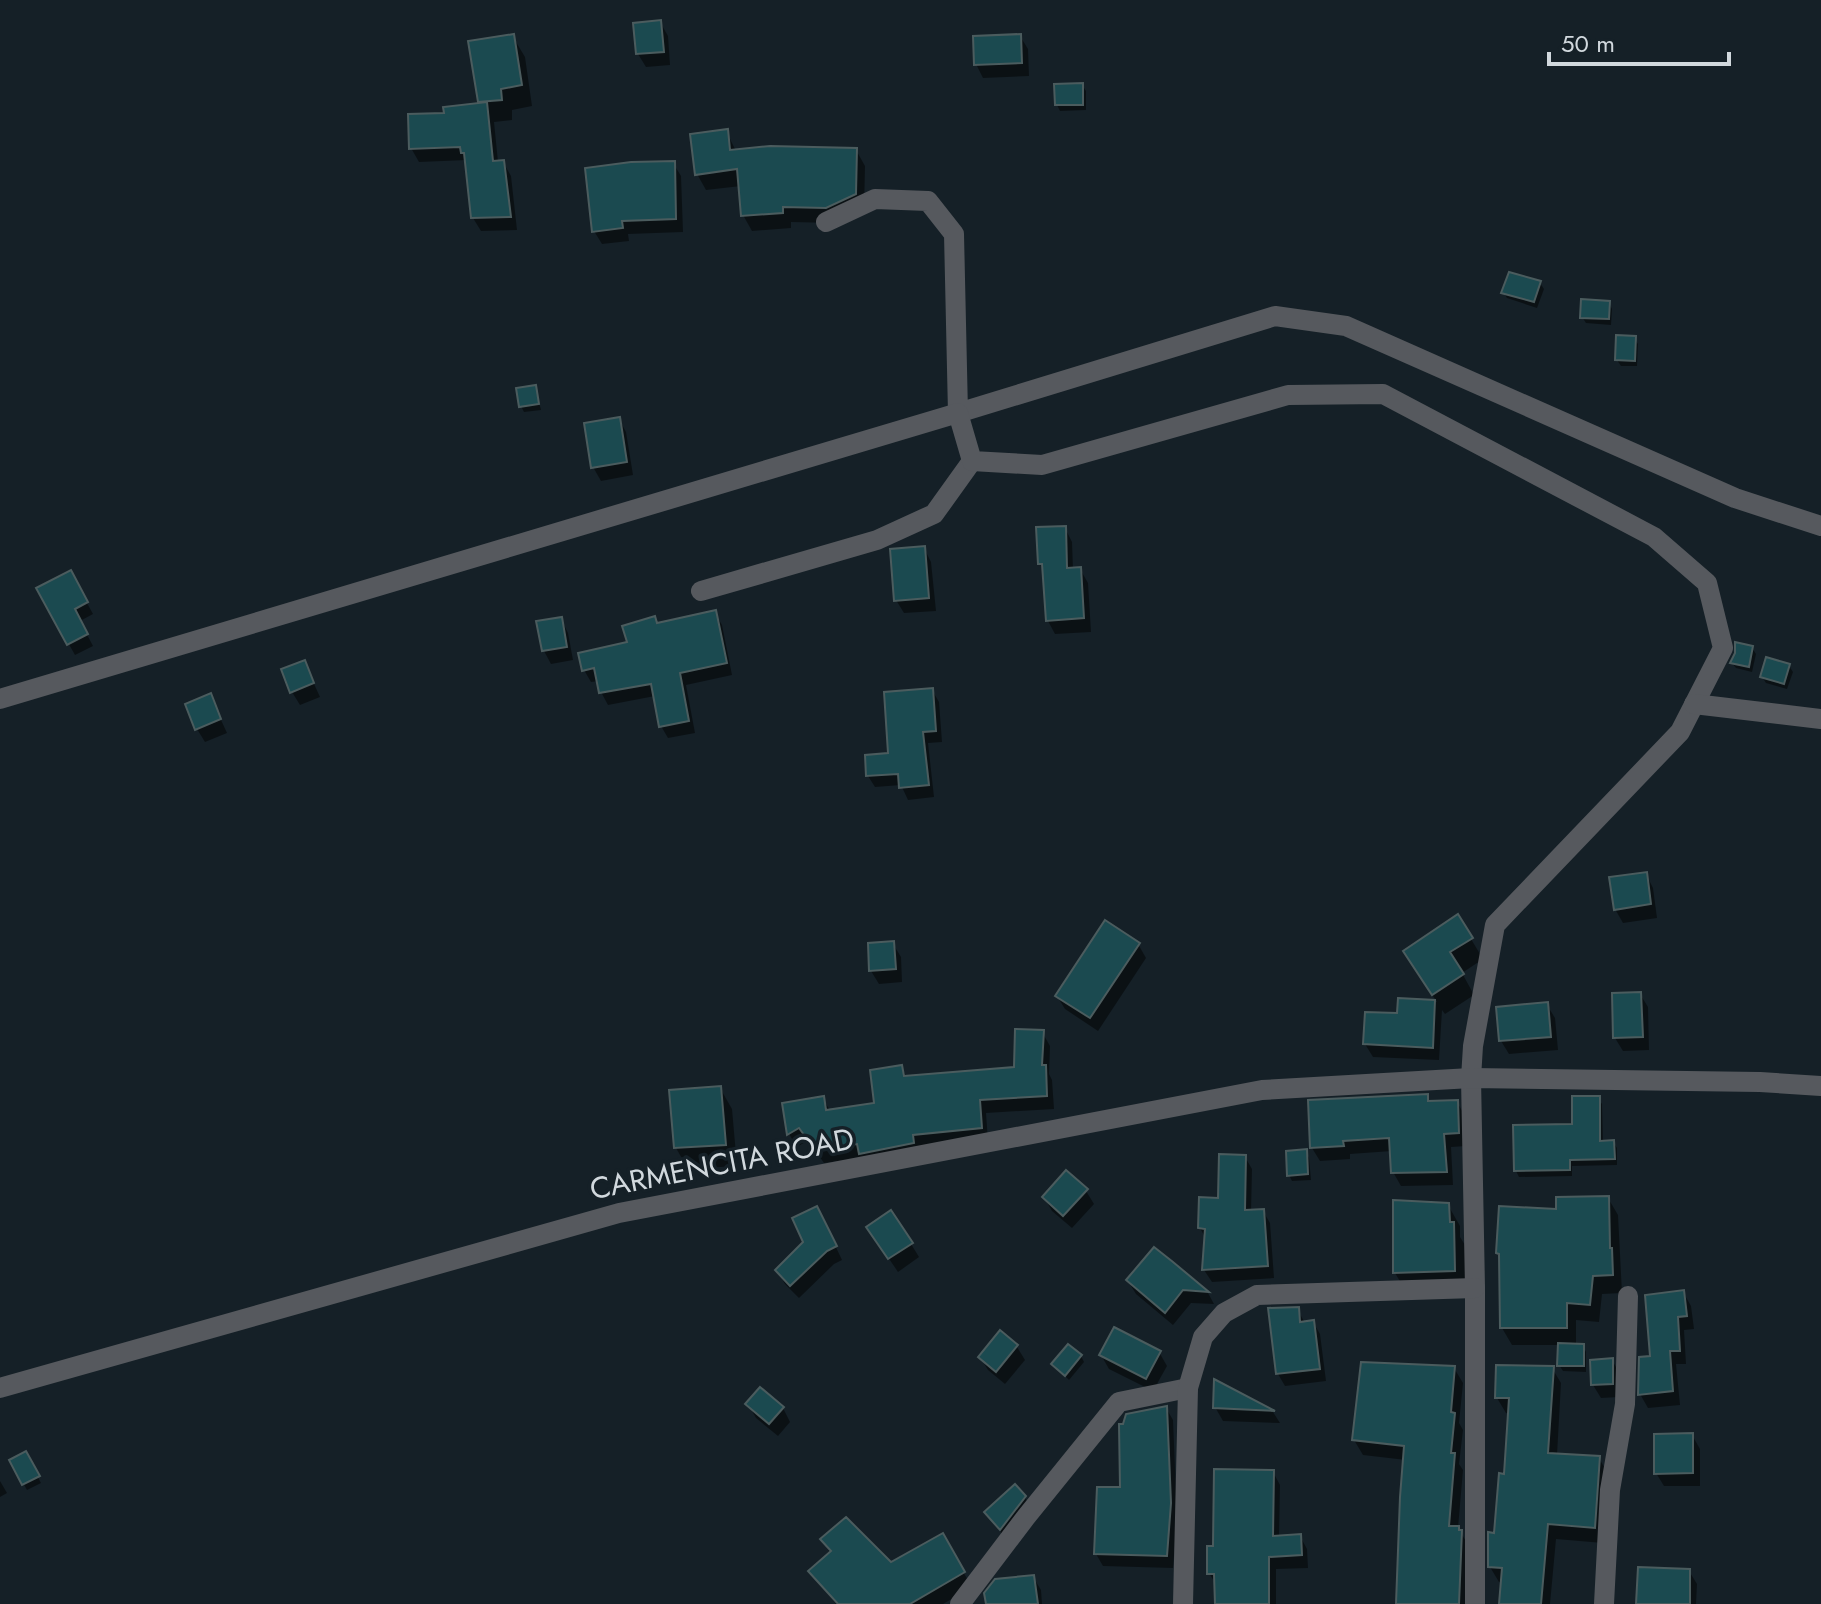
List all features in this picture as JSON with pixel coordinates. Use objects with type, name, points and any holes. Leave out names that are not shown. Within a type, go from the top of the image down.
[{"type":"street","points":[[826,222],[875,199],[928,201],[954,234],[958,413],[972,461]]},
{"type":"street","points":[[0,699],[1275,316],[1346,326],[1735,498],[1821,526]]},
{"type":"street","points":[[972,461],[1042,465],[1288,395],[1383,394],[1654,537],[1707,583],[1723,648],[1680,732],[1495,925],[1473,1046],[1471,1078],[1475,1288],[1475,1604]]},
{"type":"street","points":[[701,591],[877,540],[934,514],[972,461]]},
{"type":"street","points":[[1694,704],[1821,719]]},
{"type":"street","name":"CARMENCITA ROAD","points":[[0,1388],[619,1213],[1262,1090],[1471,1078],[1821,1086]]},
{"type":"street","points":[[1183,1604],[1188,1388],[1203,1337],[1224,1313],[1257,1295],[1475,1288]]},
{"type":"street","points":[[1604,1604],[1610,1490],[1625,1404],[1628,1296]]},
{"type":"street","points":[[960,1604],[1119,1402],[1188,1388]]},
{"type":"building","points":[[661,20],[664,52],[636,54],[633,23]]},
{"type":"building","points":[[514,34],[522,85],[501,89],[502,100],[478,102],[468,41]]},
{"type":"building","points":[[1021,34],[1022,63],[974,65],[973,36]]},
{"type":"building","points":[[1083,83],[1083,105],[1055,105],[1054,84]]},
{"type":"building","points":[[487,102],[493,161],[504,160],[511,217],[471,218],[464,153],[461,153],[460,147],[409,149],[408,114],[444,113],[443,107]]},
{"type":"building","points":[[728,129],[730,150],[770,146],[857,148],[856,194],[826,208],[783,207],[783,213],[741,216],[737,169],[695,175],[690,134]]},
{"type":"building","points":[[675,161],[676,219],[622,221],[623,228],[592,232],[585,168],[631,162]]},
{"type":"building","points":[[1509,272],[1541,281],[1534,302],[1501,293]]},
{"type":"building","points":[[1581,299],[1610,301],[1609,319],[1580,318]]},
{"type":"building","points":[[1616,335],[1636,336],[1635,361],[1615,360]]},
{"type":"building","points":[[536,385],[539,404],[519,407],[516,388]]},
{"type":"building","points":[[620,417],[627,462],[591,468],[584,423]]},
{"type":"building","points":[[1066,526],[1067,568],[1081,567],[1084,618],[1046,621],[1036,527]]},
{"type":"building","points":[[925,546],[929,598],[894,601],[890,549]]},
{"type":"building","points":[[71,570],[88,602],[75,609],[88,634],[67,645],[36,588]]},
{"type":"building","points":[[716,610],[727,663],[680,673],[689,721],[659,727],[651,684],[599,693],[594,668],[582,671],[578,653],[627,642],[622,626],[655,616],[657,623]]},
{"type":"building","points":[[562,617],[567,647],[542,651],[536,621]]},
{"type":"building","points":[[1735,642],[1753,646],[1749,667],[1730,663],[1735,653]]},
{"type":"building","points":[[1766,657],[1790,664],[1784,684],[1760,677]]},
{"type":"building","points":[[305,660],[314,683],[290,693],[281,669]]},
{"type":"building","points":[[933,688],[936,731],[923,732],[929,785],[899,788],[898,774],[866,776],[865,755],[888,753],[884,692]]},
{"type":"building","points":[[211,693],[221,719],[195,730],[185,704]]},
{"type":"building","points":[[1647,872],[1651,904],[1614,910],[1609,877]]},
{"type":"building","points":[[1458,914],[1473,938],[1450,952],[1464,974],[1432,995],[1403,951]]},
{"type":"building","points":[[1105,920],[1140,943],[1090,1018],[1055,996]]},
{"type":"building","points":[[894,941],[896,969],[869,971],[868,943]]},
{"type":"building","points":[[1641,992],[1643,1037],[1613,1038],[1612,993]]},
{"type":"building","points":[[1398,998],[1435,1000],[1433,1048],[1363,1044],[1365,1012],[1397,1013]]},
{"type":"building","points":[[1548,1002],[1551,1037],[1499,1041],[1496,1007]]},
{"type":"building","points":[[1015,1029],[1044,1030],[1042,1065],[1046,1065],[1047,1096],[980,1100],[982,1128],[913,1135],[914,1143],[859,1154],[857,1144],[815,1150],[799,1128],[787,1135],[782,1103],[824,1096],[826,1110],[874,1103],[870,1070],[902,1065],[904,1076],[1014,1067]]},
{"type":"building","points":[[721,1086],[726,1145],[674,1148],[669,1090]]},
{"type":"building","points":[[1428,1094],[1428,1101],[1458,1100],[1459,1133],[1444,1134],[1447,1172],[1391,1173],[1389,1138],[1343,1141],[1344,1146],[1310,1148],[1308,1100]]},
{"type":"building","points":[[1572,1096],[1600,1096],[1600,1141],[1614,1140],[1615,1159],[1570,1160],[1570,1170],[1514,1171],[1513,1125],[1572,1124]]},
{"type":"building","points":[[1307,1149],[1308,1174],[1287,1176],[1286,1151]]},
{"type":"building","points":[[1219,1154],[1246,1155],[1245,1210],[1264,1209],[1268,1266],[1202,1270],[1205,1229],[1198,1228],[1199,1197],[1218,1198]]},
{"type":"building","points":[[1066,1170],[1088,1189],[1063,1216],[1042,1197]]},
{"type":"building","points":[[1609,1196],[1613,1275],[1593,1276],[1590,1305],[1567,1303],[1567,1328],[1500,1328],[1499,1254],[1496,1253],[1499,1206],[1556,1209],[1556,1197]]},
{"type":"building","points":[[1393,1200],[1449,1203],[1450,1222],[1454,1222],[1455,1271],[1393,1273]]},
{"type":"building","points":[[817,1206],[837,1246],[827,1251],[790,1286],[775,1270],[803,1242],[792,1218]]},
{"type":"building","points":[[891,1210],[913,1243],[888,1259],[866,1227]]},
{"type":"building","points":[[1154,1247],[1209,1292],[1183,1290],[1165,1313],[1126,1280]]},
{"type":"building","points":[[1684,1290],[1687,1316],[1678,1317],[1680,1351],[1670,1351],[1673,1391],[1638,1395],[1639,1357],[1650,1356],[1645,1295]]},
{"type":"building","points":[[1299,1307],[1300,1322],[1314,1320],[1320,1369],[1276,1374],[1268,1308]]},
{"type":"building","points":[[1114,1327],[1161,1351],[1146,1379],[1099,1355]]},
{"type":"building","points":[[1000,1330],[1018,1345],[996,1372],[978,1357]]},
{"type":"building","points":[[1558,1343],[1584,1344],[1584,1366],[1557,1366]]},
{"type":"building","points":[[1068,1344],[1082,1355],[1065,1376],[1051,1364]]},
{"type":"building","points":[[1613,1358],[1613,1384],[1591,1385],[1590,1360]]},
{"type":"building","points":[[1361,1362],[1455,1366],[1451,1453],[1455,1453],[1449,1526],[1459,1526],[1462,1530],[1459,1604],[1396,1604],[1404,1446],[1352,1440]]},
{"type":"building","points":[[1496,1365],[1554,1366],[1548,1453],[1600,1456],[1595,1528],[1548,1524],[1541,1604],[1499,1604],[1502,1568],[1488,1567],[1488,1532],[1494,1533],[1499,1473],[1504,1474],[1509,1398],[1495,1398]]},
{"type":"building","points":[[1214,1379],[1275,1411],[1213,1408]]},
{"type":"building","points":[[760,1387],[784,1407],[769,1424],[745,1404]]},
{"type":"building","points":[[1167,1406],[1171,1503],[1167,1556],[1094,1554],[1097,1487],[1120,1487],[1119,1424],[1123,1424],[1126,1414]]},
{"type":"building","points":[[1693,1433],[1693,1473],[1654,1474],[1654,1434]]},
{"type":"building","points":[[26,1451],[40,1476],[22,1485],[9,1460]]},
{"type":"building","points":[[1214,1469],[1274,1470],[1273,1536],[1301,1534],[1302,1555],[1269,1557],[1269,1604],[1215,1604],[1214,1574],[1207,1574],[1207,1546],[1213,1546]]},
{"type":"building","points":[[1015,1484],[1026,1496],[1000,1530],[984,1512]]},
{"type":"building","points":[[846,1517],[891,1562],[943,1533],[965,1572],[910,1604],[838,1604],[808,1571],[831,1551],[820,1539]]},
{"type":"building","points":[[1638,1567],[1690,1569],[1690,1604],[1636,1604]]},
{"type":"building","points":[[1034,1575],[1038,1604],[986,1604],[984,1593],[995,1579]]}]
